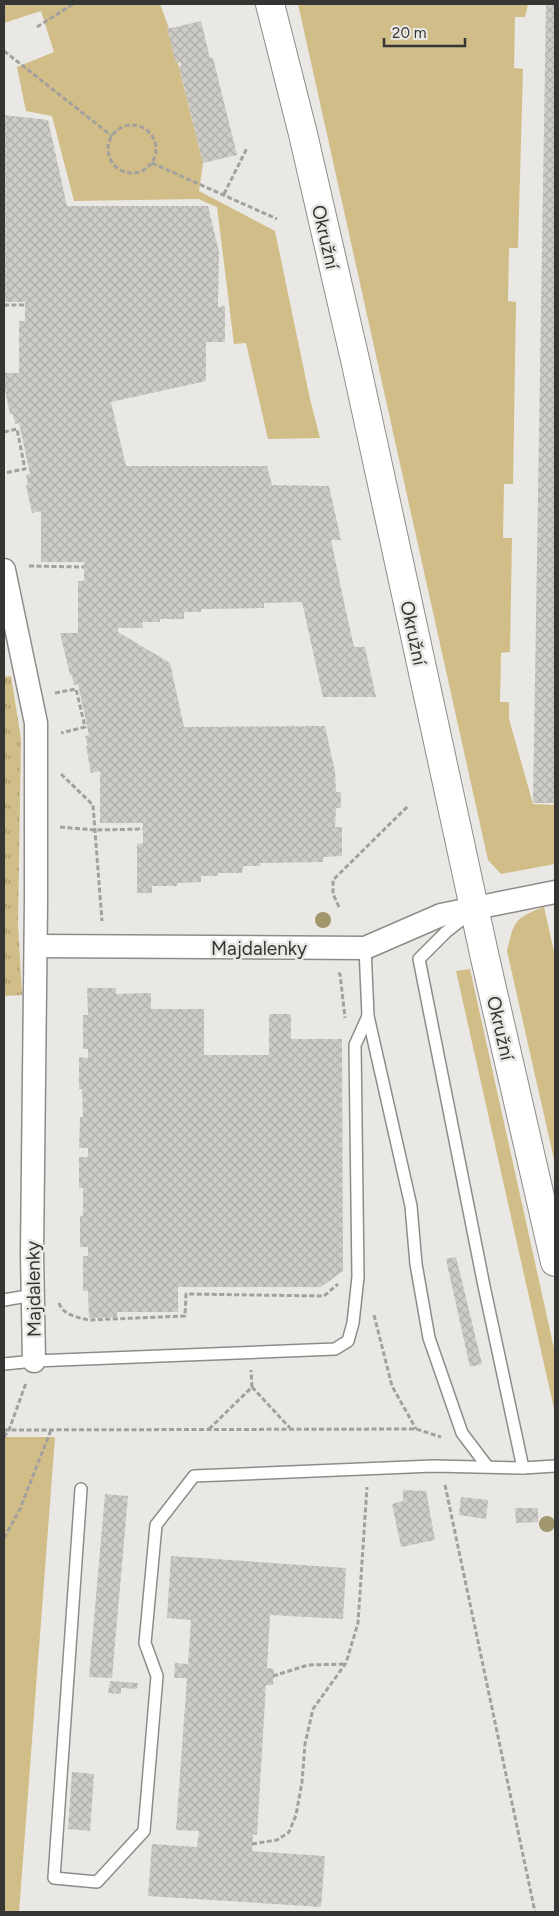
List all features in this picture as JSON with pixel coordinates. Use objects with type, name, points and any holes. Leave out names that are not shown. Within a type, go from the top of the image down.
[{"type":"street","name":"Okružní","points":[[270,4],[303,134],[356,364],[474,910],[555,1262]]},
{"type":"street","name":"Majdalenky","points":[[12,568],[36,723],[34,1361]]},
{"type":"street","name":"Majdalenky","points":[[36,946],[365,948],[440,916],[555,892]]},
{"type":"lane","points":[[474,910],[446,932],[419,959],[487,1304],[523,1468]]},
{"type":"lane","points":[[365,948],[368,1016],[411,1206],[416,1264],[429,1338],[462,1432],[487,1466]]},
{"type":"lane","points":[[4,1364],[34,1361],[335,1349],[348,1341],[353,1323],[358,1277],[355,1046],[368,1016]]},
{"type":"lane","points":[[4,1300],[33,1295]]},
{"type":"lane","points":[[82,1489],[54,1878],[97,1882],[144,1831],[157,1676],[145,1644],[156,1525],[194,1476],[442,1466],[523,1468],[555,1466]]},
{"type":"path","points":[[37,27],[73,4]]},
{"type":"path","points":[[4,51],[112,136]]},
{"type":"path","points":[[129,125],[140,126],[149,132],[155,142],[156,152],[152,163],[144,170],[134,173],[123,172],[114,166],[109,157],[108,146],[112,136],[119,128],[129,125]]},
{"type":"path","points":[[224,194],[246,148]]},
{"type":"path","points":[[152,163],[277,218]]},
{"type":"path","points":[[4,305],[25,305]]},
{"type":"path","points":[[4,432],[16,429],[25,468],[4,474]]},
{"type":"path","points":[[12,568],[84,567]]},
{"type":"path","points":[[49,694],[76,690],[84,727],[53,735]]},
{"type":"path","points":[[60,774],[93,805],[105,947]]},
{"type":"path","points":[[339,907],[333,894],[333,880],[408,806]]},
{"type":"path","points":[[54,826],[95,830],[143,829]]},
{"type":"path","points":[[332,969],[340,974]]},
{"type":"path","points":[[56,1296],[61,1308],[73,1316],[88,1320],[185,1316],[186,1294],[324,1296],[345,1277],[358,1277]]},
{"type":"path","points":[[373,1310],[392,1386],[416,1429]]},
{"type":"path","points":[[251,1352],[252,1386],[291,1429]]},
{"type":"path","points":[[4,1436],[9,1430],[34,1361]]},
{"type":"path","points":[[209,1429],[252,1386]]},
{"type":"path","points":[[4,1430],[416,1429],[441,1437]]},
{"type":"path","points":[[4,1538],[20,1509],[51,1430]]},
{"type":"path","points":[[442,1466],[535,1912]]},
{"type":"path","points":[[252,1844],[277,1840],[289,1832],[296,1815],[302,1782],[305,1744],[314,1709],[346,1664],[358,1623],[369,1469]]},
{"type":"path","points":[[273,1676],[308,1665],[346,1664]]},
{"type":"green space","points":[[4,4],[160,4],[170,31],[203,163],[199,191],[275,231],[320,438],[268,439],[246,343],[234,344],[217,207],[198,199],[74,201],[52,116],[26,111],[17,67],[54,52],[41,11],[4,23]]},
{"type":"green space","points":[[298,4],[528,4],[525,17],[515,17],[514,68],[523,69],[518,248],[509,248],[508,301],[516,302],[513,484],[504,484],[503,538],[512,538],[510,652],[501,653],[500,702],[509,702],[509,719],[533,804],[555,805],[555,864],[501,874],[488,860]]},
{"type":"green space","points":[[11,676],[21,739],[18,924],[22,995],[4,996],[4,677]]},
{"type":"green space","points":[[544,907],[555,956],[555,1164],[507,951],[514,926],[517,922],[527,914]]},
{"type":"green space","points":[[470,969],[555,1353],[555,1413],[456,971]]},
{"type":"green space","points":[[4,996],[5,1271],[4,1271]]},
{"type":"green space","points":[[4,1437],[55,1437],[19,1912],[4,1912]]},
{"type":"building","points":[[546,4],[555,4],[555,803],[533,803]]},
{"type":"building","points":[[201,21],[210,58],[213,58],[237,155],[203,163],[179,66],[181,66],[180,62],[176,63],[167,29]]},
{"type":"building","points":[[4,115],[48,120],[67,206],[208,206],[219,252],[218,307],[225,306],[225,342],[206,342],[206,381],[111,402],[126,466],[267,466],[272,485],[329,486],[341,540],[331,540],[354,647],[365,647],[376,697],[323,697],[302,602],[264,603],[264,608],[201,609],[201,612],[184,612],[184,619],[160,619],[160,622],[142,622],[143,628],[118,628],[118,632],[170,663],[184,727],[325,726],[335,772],[336,792],[341,792],[341,808],[336,808],[335,827],[342,827],[342,856],[323,857],[323,862],[260,863],[260,866],[243,866],[242,873],[218,873],[218,876],[201,876],[201,882],[177,883],[177,886],[152,886],[152,893],[137,893],[137,844],[143,843],[143,823],[100,823],[100,771],[91,773],[85,736],[89,735],[78,684],[74,685],[72,675],[70,675],[60,633],[78,633],[78,581],[84,581],[84,562],[41,562],[41,511],[32,513],[26,485],[28,485],[26,475],[30,474],[19,423],[15,424],[13,414],[10,414],[4,385],[4,373],[19,373],[19,321],[25,321],[25,302],[4,302]]},
{"type":"building","points":[[87,988],[116,988],[116,994],[151,993],[151,1009],[204,1009],[204,1055],[269,1055],[269,1014],[291,1014],[291,1039],[342,1039],[343,1271],[321,1287],[178,1287],[178,1312],[117,1312],[117,1317],[89,1318],[88,1291],[83,1291],[83,1256],[88,1256],[88,1247],[80,1247],[80,1216],[83,1216],[83,1188],[79,1188],[79,1157],[88,1157],[88,1148],[79,1148],[80,1117],[83,1117],[82,1089],[79,1089],[79,1057],[88,1058],[88,1049],[83,1049],[83,1015],[88,1015]]},
{"type":"building","points":[[456,1257],[482,1364],[470,1367],[446,1259]]},
{"type":"building","points":[[403,1490],[426,1491],[435,1540],[401,1547],[392,1504],[403,1501]]},
{"type":"building","points":[[105,1494],[128,1496],[112,1678],[89,1677]]},
{"type":"building","points":[[461,1497],[488,1500],[486,1519],[459,1515]]},
{"type":"building","points":[[515,1508],[538,1508],[538,1522],[516,1523]]},
{"type":"building","points":[[171,1556],[346,1568],[343,1619],[270,1615],[267,1668],[274,1669],[273,1685],[266,1685],[257,1835],[253,1834],[252,1851],[325,1856],[321,1907],[148,1896],[152,1844],[197,1847],[199,1831],[176,1830],[187,1678],[174,1678],[175,1663],[188,1664],[191,1620],[167,1618]]},
{"type":"building","points":[[110,1681],[138,1683],[137,1689],[121,1688],[121,1694],[108,1693]]},
{"type":"building","points":[[72,1772],[94,1774],[90,1831],[68,1829]]}]
